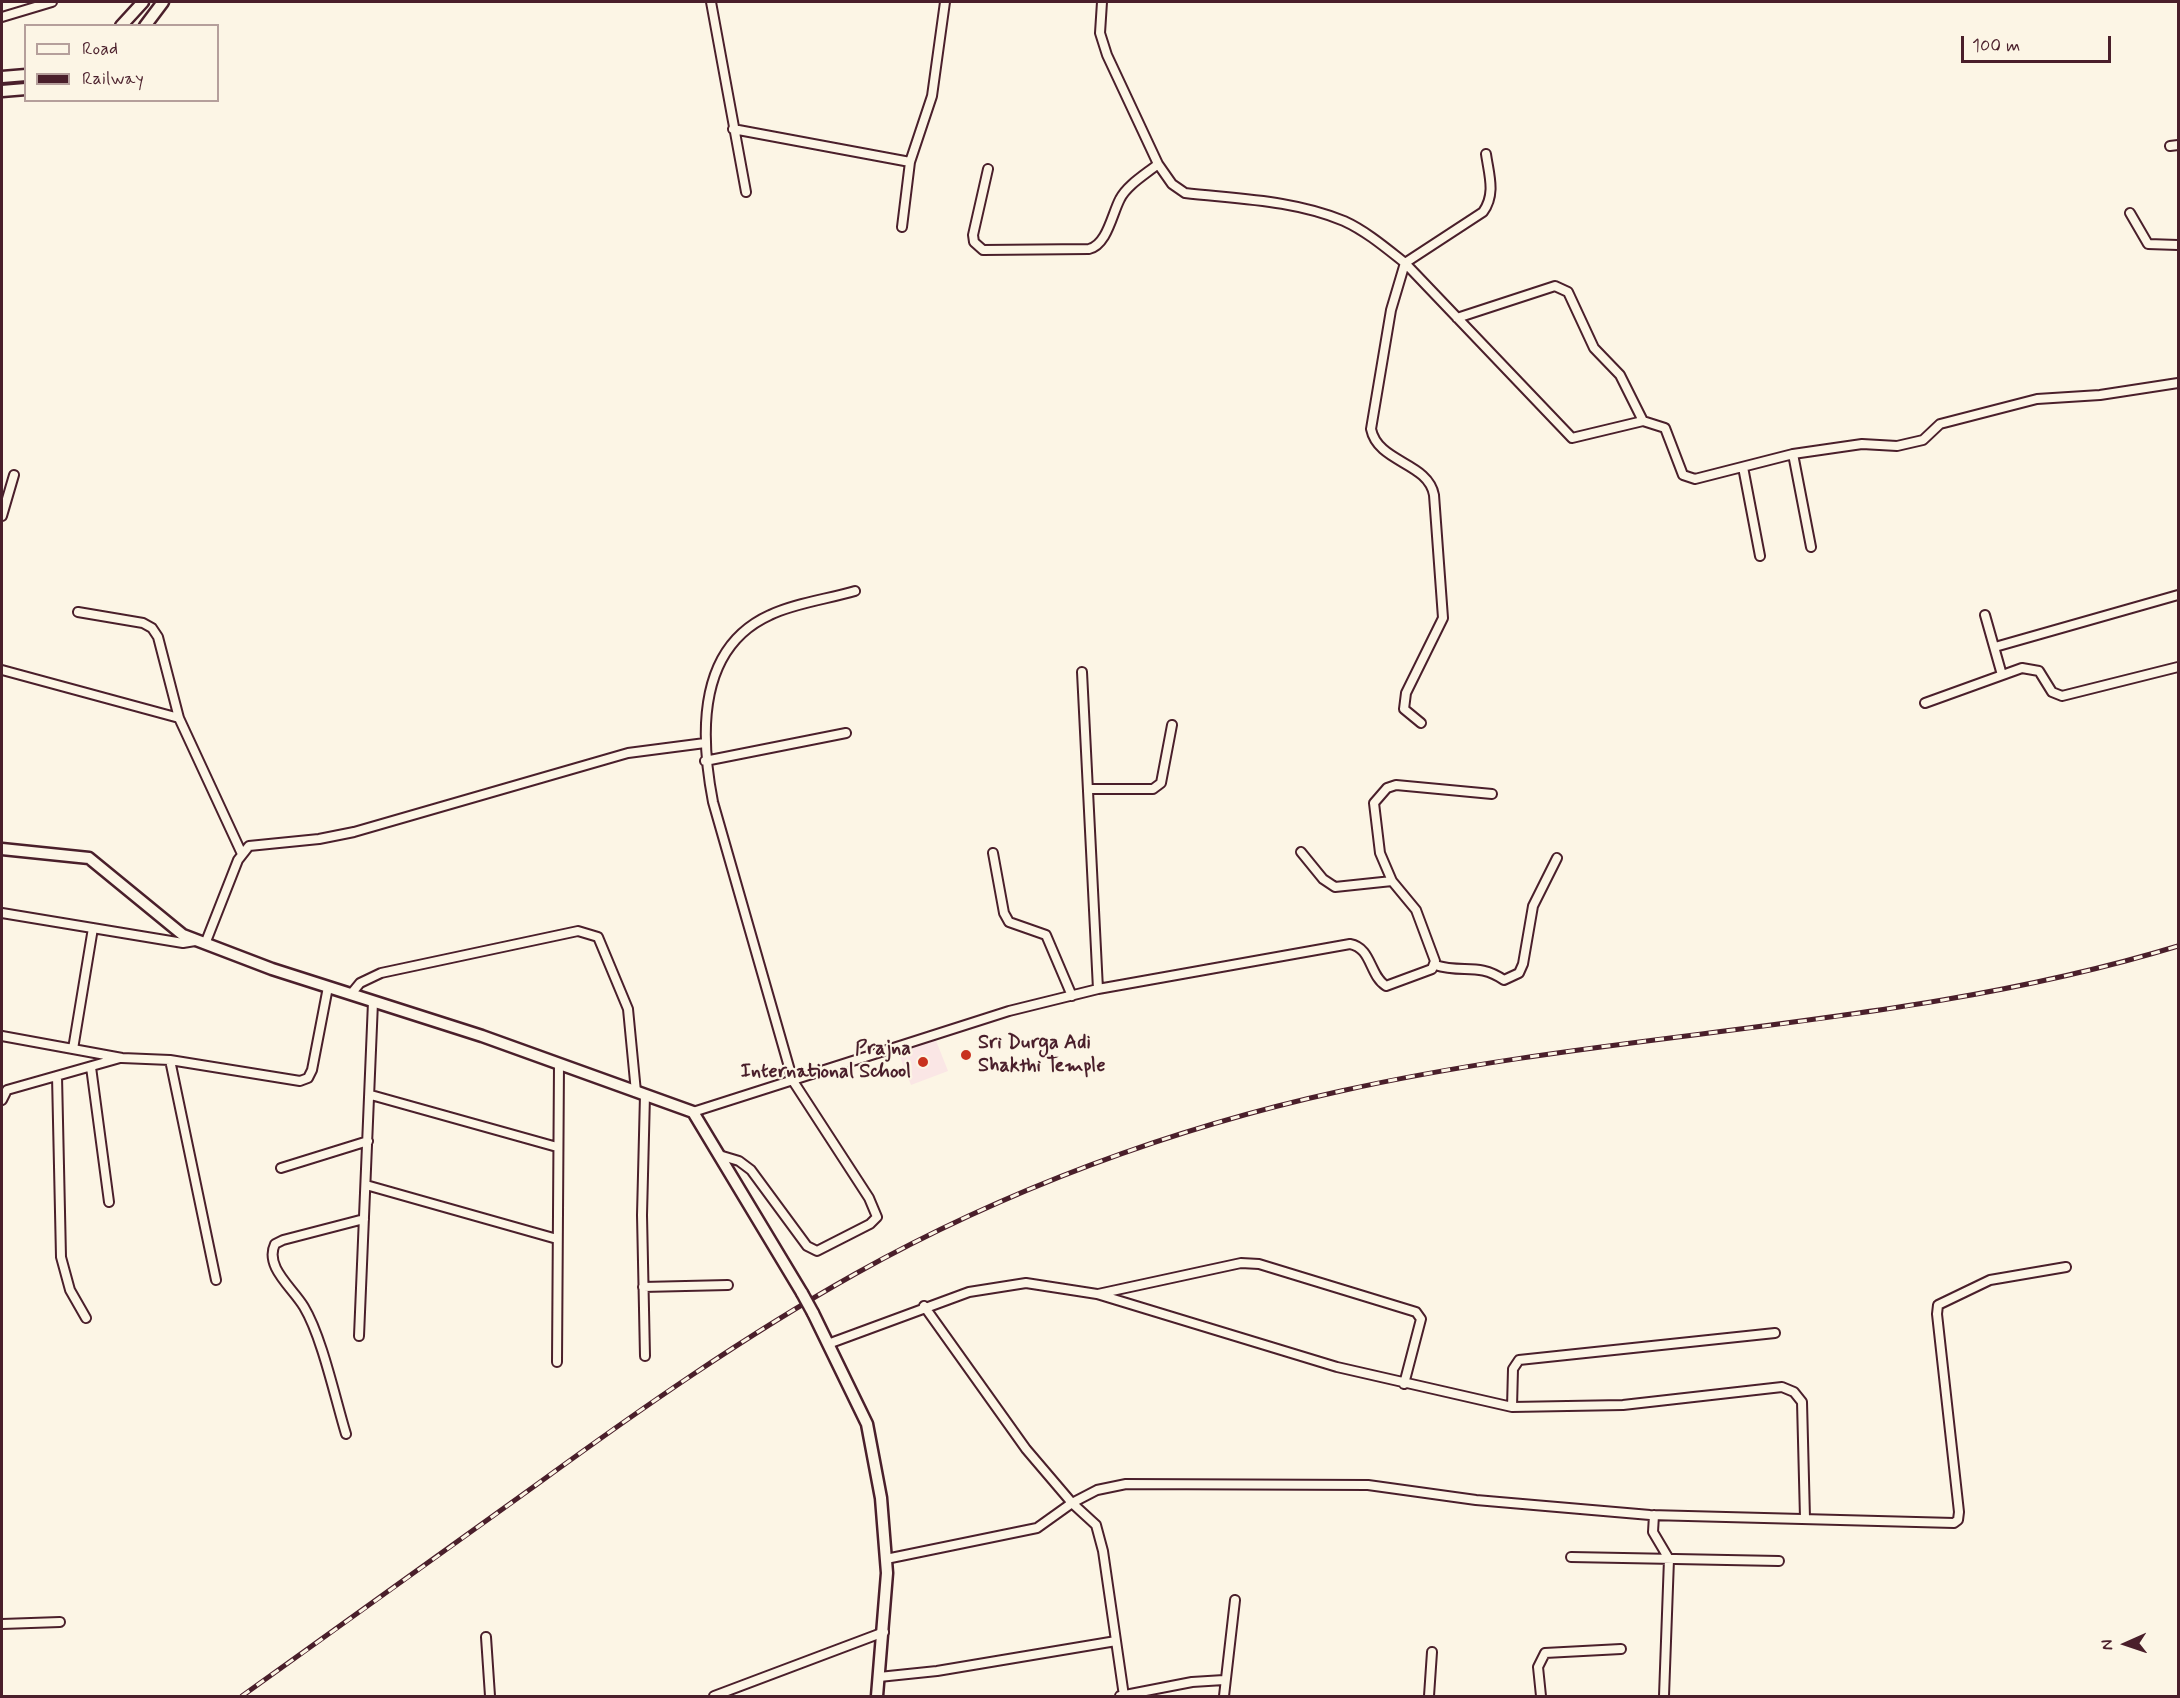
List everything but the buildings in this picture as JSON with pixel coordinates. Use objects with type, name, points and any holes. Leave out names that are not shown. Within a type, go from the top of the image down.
[{"type":"street","points":[[2,17],[52,2]]},
{"type":"street","points":[[123,24],[143,2]]},
{"type":"street","points":[[146,24],[163,2]]},
{"type":"street","points":[[711,2],[746,192]]},
{"type":"street","points":[[902,228],[910,162],[930,105],[945,2]]},
{"type":"street","points":[[1102,2],[1100,33],[1107,55],[1158,164],[1172,184],[1185,193],[1288,204],[1344,222],[1405,263],[1572,438],[1643,421],[1665,428],[1683,475],[1695,479],[1792,454],[1862,444],[1897,446],[1923,440],[1940,424],[2037,399],[2100,395],[2178,383]]},
{"type":"street","points":[[2,77],[24,75]]},
{"type":"street","points":[[2,92],[24,89]]},
{"type":"street","points":[[733,129],[910,162]]},
{"type":"street","points":[[1421,723],[1404,709],[1406,693],[1443,618],[1434,495],[1427,479],[1379,448],[1373,440],[1371,429],[1391,310],[1405,263],[1483,212],[1492,193],[1486,154]]},
{"type":"street","points":[[988,169],[973,235],[979,247],[983,250],[1089,249],[1096,247],[1102,239],[1120,197],[1158,164]]},
{"type":"street","points":[[2130,213],[2148,244],[2153,246],[2178,245]]},
{"type":"street","points":[[1457,318],[1555,285],[1563,287],[1568,292],[1594,348],[1620,375],[1643,421]]},
{"type":"street","points":[[1792,454],[1811,547]]},
{"type":"street","points":[[1743,467],[1760,556]]},
{"type":"street","points":[[2,516],[14,475]]},
{"type":"street","points":[[719,1155],[739,1161],[751,1170],[807,1246],[817,1251],[870,1224],[877,1217],[876,1209],[793,1081],[713,802],[705,761],[704,721],[714,673],[733,644],[748,628],[771,614],[855,591]]},
{"type":"street","points":[[1995,648],[2178,595]]},
{"type":"street","points":[[78,612],[143,623],[152,628],[158,637],[179,718],[242,854]]},
{"type":"street","points":[[1985,615],[2002,675]]},
{"type":"street","points":[[1925,703],[2022,668],[2039,671],[2052,692],[2062,696],[2178,667]]},
{"type":"street","points":[[2,670],[179,718]]},
{"type":"street","points":[[1082,672],[1098,990]]},
{"type":"street","points":[[1089,789],[1154,789],[1161,783],[1172,725]]},
{"type":"street","points":[[705,761],[846,733]]},
{"type":"street","points":[[201,942],[242,854],[249,846],[319,839],[354,832],[628,753],[705,743]]},
{"type":"street","points":[[1435,965],[1416,910],[1392,881],[1380,853],[1374,803],[1377,796],[1396,785],[1491,794]]},
{"type":"street","points":[[2,849],[89,858],[183,935],[693,1112],[1009,1011],[1098,990],[1350,944],[1358,946],[1366,953],[1380,982],[1386,986],[1429,971],[1435,965]]},
{"type":"street","points":[[1301,852],[1323,879],[1335,887],[1392,881]]},
{"type":"street","points":[[993,853],[1004,913],[1009,922],[1046,935],[1072,996]]},
{"type":"street","points":[[1435,965],[1450,970],[1483,968],[1504,980],[1519,973],[1523,964],[1533,906],[1557,858]]},
{"type":"street","points":[[2,913],[183,944],[201,942]]},
{"type":"street","points":[[73,1049],[93,928]]},
{"type":"street","points":[[351,994],[369,977],[381,973],[578,931],[588,932],[598,937],[628,1009],[640,1093],[645,1356]]},
{"type":"street","points":[[2,1036],[122,1058],[170,1060],[300,1081],[308,1078],[312,1070],[328,987]]},
{"type":"street","points":[[359,1336],[374,1002]]},
{"type":"street","points":[[2,1100],[7,1090],[122,1058]]},
{"type":"street","points":[[170,1060],[216,1280]]},
{"type":"street","points":[[557,1362],[559,1064]]},
{"type":"street","points":[[91,1067],[109,1202]]},
{"type":"street","points":[[57,1076],[61,1257],[70,1290],[86,1318]]},
{"type":"street","points":[[371,1095],[542,1145],[557,1147]]},
{"type":"street","points":[[693,1112],[802,1293],[867,1424],[881,1498],[886,1559],[884,1632],[877,1696]]},
{"type":"street","points":[[281,1168],[368,1141]]},
{"type":"street","points":[[366,1185],[557,1239]]},
{"type":"street","points":[[346,1434],[312,1321],[274,1265],[271,1253],[275,1244],[283,1240],[364,1219]]},
{"type":"street","points":[[1097,1294],[1229,1265],[1259,1264],[1416,1312],[1420,1319],[1404,1384]]},
{"type":"street","points":[[886,1559],[1037,1528],[1072,1503],[1097,1490],[1119,1485],[1368,1485],[1476,1500],[1654,1515],[1954,1523],[1958,1520],[1937,1314],[1938,1305],[1990,1280],[2066,1267]]},
{"type":"street","points":[[828,1344],[924,1306],[969,1292],[1026,1283],[1097,1294],[1337,1367],[1512,1407],[1623,1405],[1782,1387],[1794,1392],[1802,1402],[1805,1518]]},
{"type":"street","points":[[643,1287],[728,1285]]},
{"type":"street","points":[[924,1306],[1026,1449],[1072,1503],[1096,1525],[1103,1551],[1123,1696],[1192,1682],[1224,1680]]},
{"type":"street","points":[[1512,1407],[1513,1370],[1519,1360],[1775,1333]]},
{"type":"street","points":[[1654,1515],[1653,1532],[1669,1559],[1664,1696]]},
{"type":"street","points":[[1571,1557],[1779,1561]]},
{"type":"street","points":[[1224,1696],[1224,1680],[1235,1600]]},
{"type":"street","points":[[2,1624],[60,1622]]},
{"type":"street","points":[[714,1696],[884,1632]]},
{"type":"street","points":[[486,1637],[490,1696]]},
{"type":"street","points":[[879,1677],[937,1671],[1116,1641]]},
{"type":"street","points":[[1541,1696],[1538,1667],[1545,1653],[1621,1649]]},
{"type":"street","points":[[1430,1696],[1432,1652]]},
{"type":"shaded area","name":"Prajna International School","points":[[935,1038],[948,1071],[911,1085],[898,1052]]},
{"type":"railway","points":[[242,1696],[614,1429],[772,1323],[855,1274],[970,1215],[1091,1165],[1215,1123],[1278,1106],[1445,1070],[1867,1012],[1971,995],[2075,974],[2178,946]]},
{"type":"place","name":"Sri Durga Adi Shakthi Temple","points":[[966,1055]]},
{"type":"place","name":"Prajna International School","points":[[923,1062]]}]
